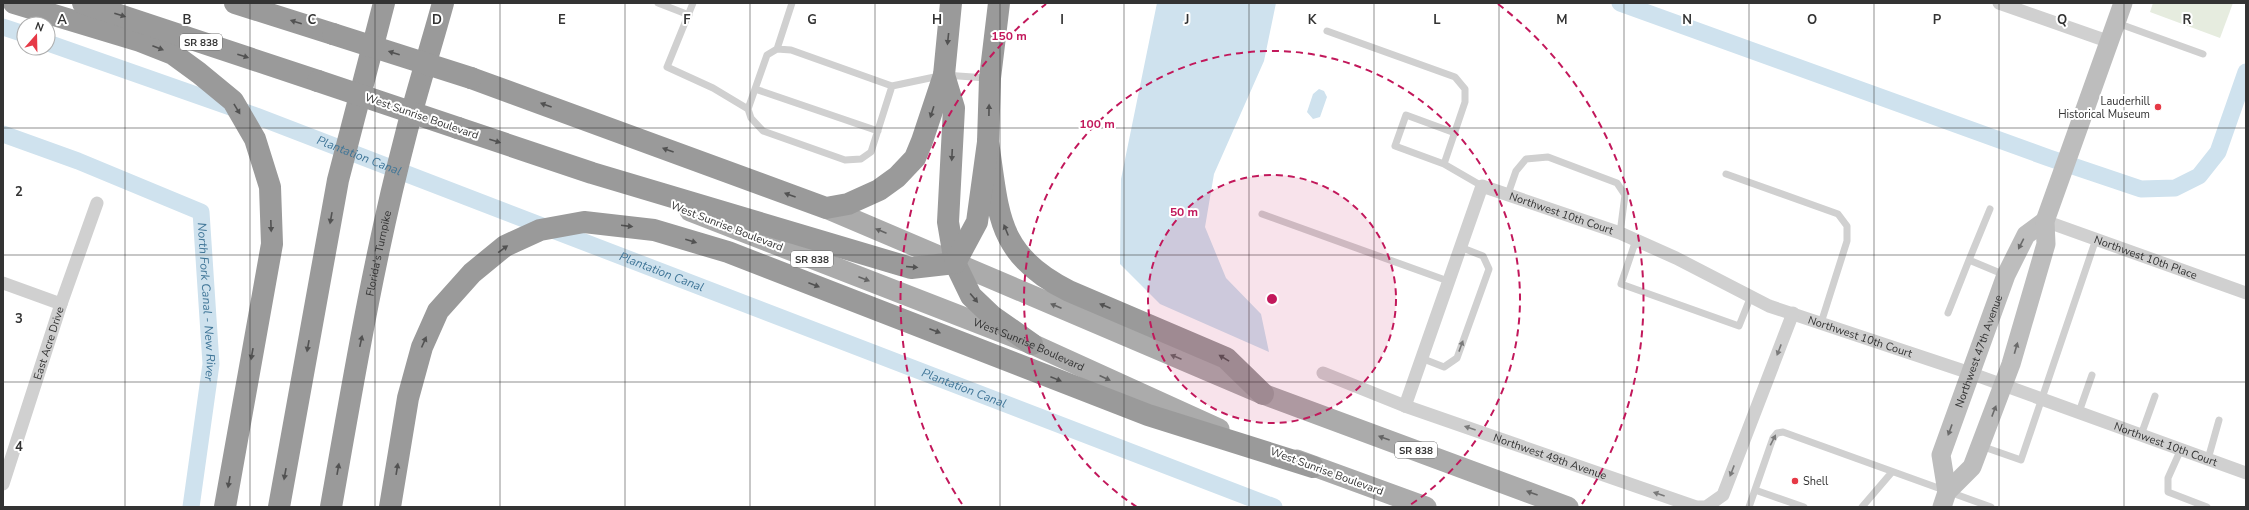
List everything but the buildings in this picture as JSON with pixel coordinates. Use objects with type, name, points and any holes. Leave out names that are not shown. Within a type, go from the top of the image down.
[{"type":"highway","points":[[14,3],[140,42],[173,54],[233,101],[255,139],[270,187],[272,244],[224,507]]},
{"type":"highway","name":"West Sunrise Boulevard","points":[[83,3],[592,173]]},
{"type":"highway","name":"SR 838","points":[[235,3],[471,78],[826,208]]},
{"type":"highway","points":[[279,507],[338,180],[384,3]]},
{"type":"highway","name":"Florida's Turnpike","points":[[331,507],[358,355],[391,198],[406,134],[443,3]]},
{"type":"highway","points":[[826,208],[848,204],[879,190],[902,172],[914,158],[922,141],[944,75],[951,3]]},
{"type":"highway","points":[[955,264],[977,222],[988,142],[990,78],[999,3]]},
{"type":"highway","points":[[944,75],[954,108],[948,222],[955,264],[971,296],[992,316],[1032,344]]},
{"type":"highway","points":[[988,142],[1000,215],[1010,242],[1028,266],[1047,280],[1069,291],[1226,358],[1263,394]]},
{"type":"highway","points":[[592,173],[911,268],[955,264]]},
{"type":"highway","points":[[390,507],[408,398],[422,347],[438,311],[472,273],[505,246],[540,230],[584,222],[654,230],[728,252],[1148,415],[1313,467]]},
{"type":"main road","name":"West Sunrise Boulevard","points":[[592,173],[1032,344],[1208,424],[1313,467],[1426,507]]},
{"type":"main road","name":"SR 838","points":[[826,208],[1263,394],[1568,507]]},
{"type":"street","points":[[1999,3],[2110,42]]},
{"type":"street","points":[[1945,500],[1972,467],[2012,364],[2046,244],[2045,221],[2123,3]]},
{"type":"street","points":[[1405,406],[1482,186]]},
{"type":"street","name":"Northwest 10th Court","points":[[1482,186],[1620,232],[1676,258],[1769,306],[1970,373],[2246,473]]},
{"type":"street","name":"East Acre Drive","points":[[3,484],[61,304],[97,203]]},
{"type":"street","name":"Northwest 10th Place","points":[[2045,221],[2246,292]]},
{"type":"street","name":"Northwest 47th Avenue","points":[[1945,500],[1941,455],[1970,373],[2006,275],[2026,235],[2045,221]]},
{"type":"street","points":[[3,283],[61,304]]},
{"type":"street","points":[[1699,507],[1706,507],[1723,495],[1792,313]]},
{"type":"street","name":"Northwest 49th Avenue","points":[[1323,373],[1405,406],[1696,507]]},
{"type":"lane","points":[[658,3],[689,15]]},
{"type":"lane","points":[[694,3],[667,67],[714,88],[748,109]]},
{"type":"lane","points":[[777,49],[792,3]]},
{"type":"lane","points":[[2116,23],[2203,54]]},
{"type":"lane","points":[[1327,31],[1455,77],[1465,89],[1465,102],[1444,164]]},
{"type":"lane","points":[[892,86],[871,152],[861,159],[845,160],[763,131],[751,118],[748,109],[767,55],[777,49],[791,50],[892,86],[944,75],[990,78]]},
{"type":"lane","points":[[755,89],[878,131]]},
{"type":"lane","points":[[1454,133],[1406,115],[1395,146],[1444,164],[1482,186]]},
{"type":"lane","points":[[1508,194],[1516,171],[1526,159],[1548,157],[1617,184],[1625,195],[1620,232]]},
{"type":"lane","points":[[1726,174],[1838,214],[1847,226],[1847,241],[1821,323]]},
{"type":"lane","points":[[1948,313],[1990,209]]},
{"type":"lane","points":[[1262,214],[1448,281]]},
{"type":"lane","points":[[1981,446],[2021,460],[2043,399],[2096,239]]},
{"type":"lane","points":[[1636,240],[1622,284],[1739,326],[1750,296]]},
{"type":"lane","points":[[1421,358],[1444,367],[1457,358],[1489,269],[1483,256],[1460,247]]},
{"type":"lane","points":[[1969,260],[2006,275]]},
{"type":"lane","points":[[2079,412],[2092,375]]},
{"type":"lane","points":[[2141,435],[2155,396]]},
{"type":"lane","points":[[2208,459],[2219,420]]},
{"type":"lane","points":[[1749,507],[1773,438],[1777,433],[1783,432],[1892,472],[1945,500],[1991,507]]},
{"type":"lane","points":[[2181,449],[2168,478],[2168,492],[2208,507]]},
{"type":"lane","points":[[1862,507],[1892,472]]},
{"type":"lane","points":[[1755,490],[1804,507]]},
{"type":"shaded area","points":[[2153,3],[2233,3],[2220,38],[2150,12]]},
{"type":"water","points":[[1157,3],[1276,3],[1264,61],[1214,174],[1205,227],[1226,278],[1261,314],[1269,352],[1160,304],[1120,264],[1121,179]]},
{"type":"water","points":[[1319,89],[1324,91],[1327,97],[1320,117],[1313,119],[1307,112],[1313,94]]},
{"type":"waterway","points":[[1620,3],[2049,158],[2141,189],[2175,188],[2199,176],[2218,152],[2246,72]]},
{"type":"waterway","name":"Plantation Canal","points":[[3,27],[16,31]]},
{"type":"waterway","name":"Plantation Canal","points":[[56,46],[256,116],[1274,507]]},
{"type":"waterway","name":"North Fork Canal - New River","points":[[3,134],[78,161],[201,212],[211,364],[191,507]]},
{"type":"place","name":"Lauderhill Historical Museum","points":[[2158,107]]},
{"type":"place","name":"Shell","points":[[1795,481]]}]
